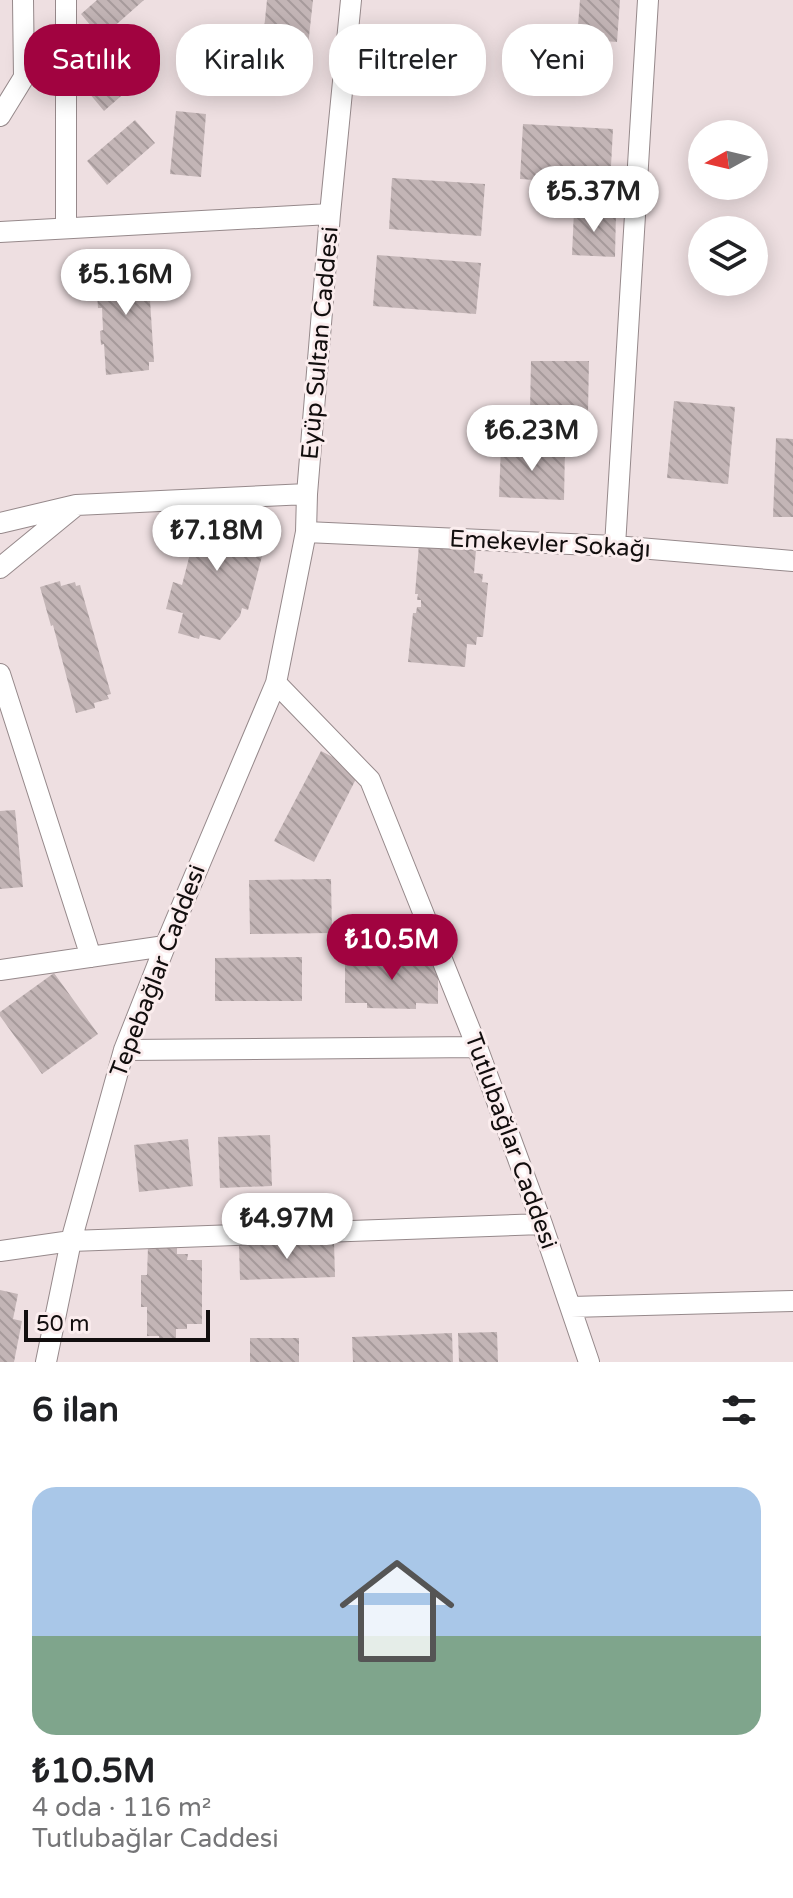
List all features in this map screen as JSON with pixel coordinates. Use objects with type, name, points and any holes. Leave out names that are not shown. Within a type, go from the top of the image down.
[{"type":"street","points":[[0,116],[24,77],[23,0]]},
{"type":"street","points":[[66,0],[66,227]]},
{"type":"street","name":"Eyüp Sultan Caddesi","points":[[276,683],[306,532],[330,214],[351,0]]},
{"type":"street","points":[[615,546],[648,0]]},
{"type":"street","points":[[0,232],[330,214]]},
{"type":"street","points":[[0,523],[76,505],[307,494]]},
{"type":"street","points":[[0,568],[76,505]]},
{"type":"street","name":"Emekevler Sokağı","points":[[306,532],[615,546],[793,561]]},
{"type":"street","points":[[0,674],[91,957]]},
{"type":"street","name":"Tepebağlar Caddesi","points":[[46,1362],[71,1241],[124,1050],[276,683]]},
{"type":"street","name":"Tutlubağlar Caddesi","points":[[276,683],[370,780],[477,1047],[589,1362]]},
{"type":"street","points":[[0,970],[165,946]]},
{"type":"street","points":[[124,1050],[477,1047]]},
{"type":"street","points":[[0,1251],[71,1241],[542,1224]]},
{"type":"street","points":[[571,1307],[793,1301]]},
{"type":"building","points":[[97,0],[144,0],[117,24],[89,24],[81,14]]},
{"type":"building","points":[[267,0],[313,0],[310,24],[265,24]]},
{"type":"building","points":[[580,0],[620,0],[617,42],[613,42],[613,24],[578,24]]},
{"type":"building","points":[[92,96],[121,96],[104,111]]},
{"type":"building","points":[[176,111],[206,114],[201,177],[170,174]]},
{"type":"building","points":[[135,120],[155,143],[107,185],[87,161]]},
{"type":"building","points":[[523,124],[613,129],[610,185],[520,179]]},
{"type":"building","points":[[392,178],[485,184],[481,236],[389,229]]},
{"type":"building","points":[[574,210],[616,212],[615,257],[572,255]]},
{"type":"building","points":[[377,255],[481,263],[476,314],[373,306]]},
{"type":"building","points":[[142,261],[142,270],[148,269],[154,362],[149,362],[149,370],[106,375],[100,331],[103,330],[102,308],[98,308],[97,294],[101,294],[98,263]]},
{"type":"building","points":[[531,361],[589,361],[588,411],[530,411]]},
{"type":"building","points":[[674,401],[735,407],[728,484],[667,478]]},
{"type":"building","points":[[776,438],[793,439],[793,517],[773,517]]},
{"type":"building","points":[[501,446],[565,448],[564,500],[499,497]]},
{"type":"building","points":[[212,501],[234,506],[232,511],[252,517],[259,547],[256,555],[262,556],[248,610],[242,608],[240,616],[220,640],[200,635],[199,639],[178,633],[183,613],[166,609],[173,582],[182,585],[192,546],[183,543],[190,517],[207,522]]},
{"type":"building","points":[[419,544],[476,550],[474,573],[483,574],[482,582],[488,583],[483,637],[477,637],[476,645],[467,644],[465,667],[408,662],[413,613],[421,607],[421,600],[417,600],[418,594],[415,594]]},
{"type":"building","points":[[60,581],[61,586],[75,582],[76,586],[80,585],[111,694],[107,695],[109,699],[94,703],[95,708],[76,713],[40,587]]},
{"type":"building","points":[[321,751],[360,771],[314,862],[274,841]]},
{"type":"building","points":[[15,810],[23,887],[0,889],[0,811]]},
{"type":"building","points":[[331,879],[332,933],[250,934],[249,880]]},
{"type":"building","points":[[302,957],[302,1001],[215,1001],[215,958]]},
{"type":"building","points":[[345,958],[438,958],[438,1004],[416,1003],[416,1009],[367,1008],[367,1003],[345,1003]]},
{"type":"building","points":[[54,973],[98,1034],[42,1074],[0,1012]]},
{"type":"building","points":[[270,1135],[272,1186],[220,1188],[218,1137]]},
{"type":"building","points":[[188,1139],[193,1186],[139,1192],[134,1145]]},
{"type":"building","points":[[177,1241],[177,1254],[188,1254],[187,1260],[202,1260],[202,1324],[187,1324],[187,1329],[176,1329],[176,1342],[159,1342],[159,1336],[147,1336],[147,1307],[141,1307],[141,1275],[147,1275],[148,1247]]},
{"type":"building","points":[[334,1242],[335,1277],[240,1280],[239,1245]]},
{"type":"building","points":[[0,1290],[18,1294],[13,1319],[22,1321],[14,1362],[0,1362]]},
{"type":"building","points":[[497,1332],[498,1362],[459,1362],[458,1333]]},
{"type":"building","points":[[452,1333],[453,1362],[353,1362],[352,1337]]},
{"type":"building","points":[[250,1338],[299,1338],[299,1362],[250,1362]]}]
